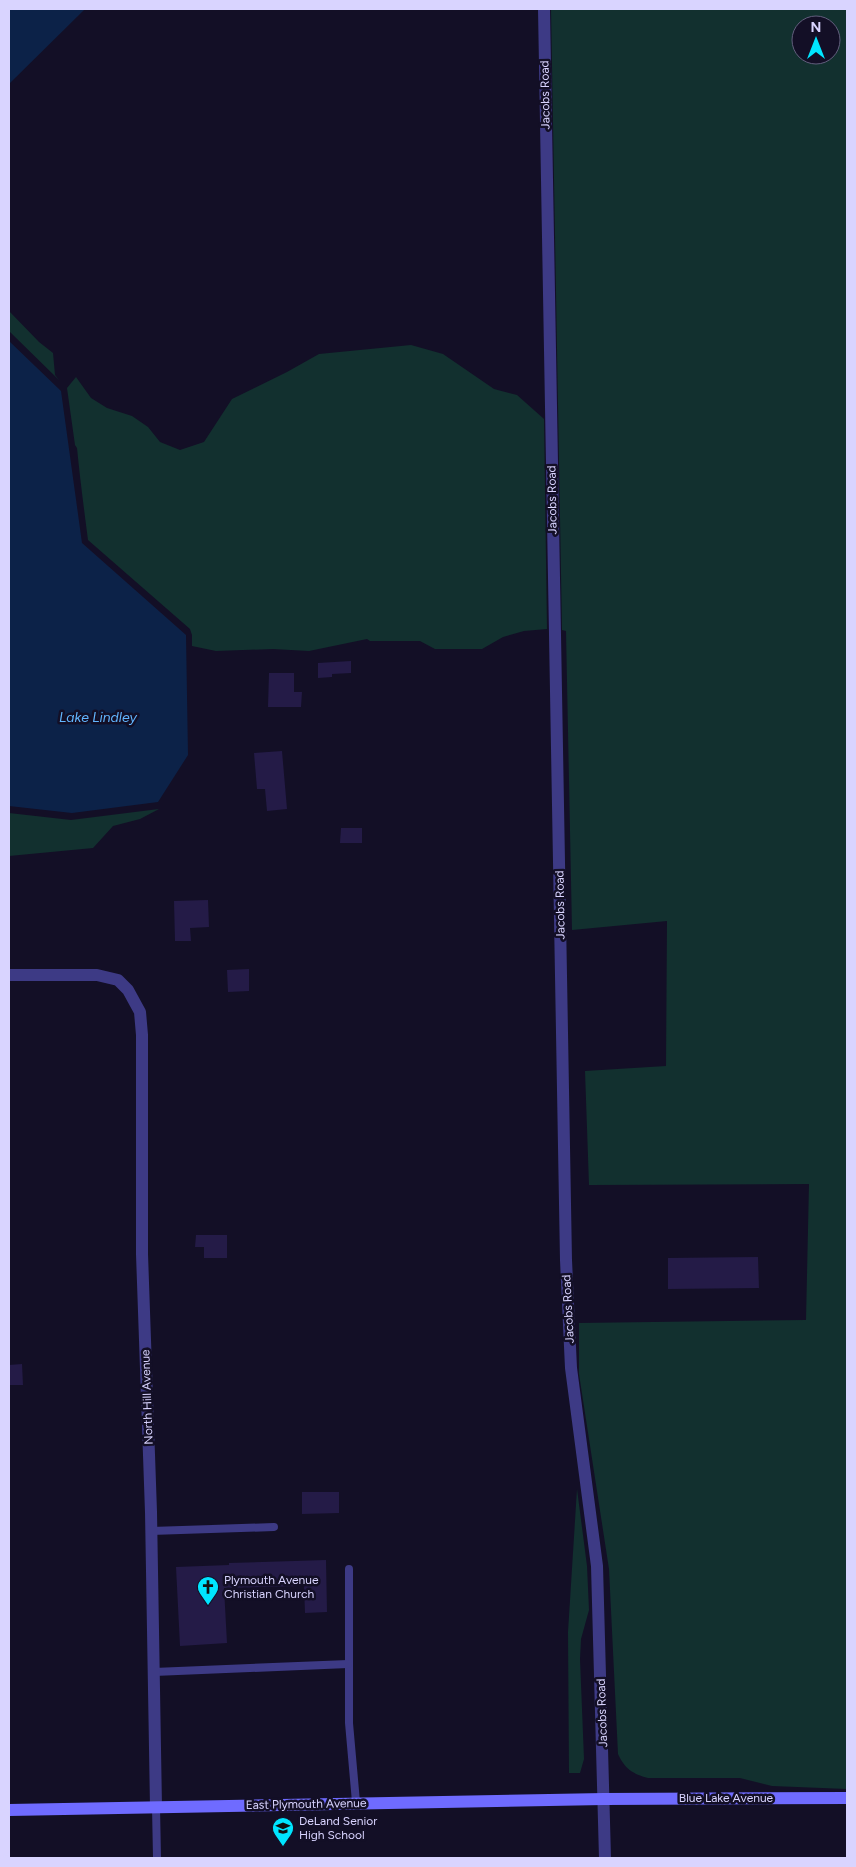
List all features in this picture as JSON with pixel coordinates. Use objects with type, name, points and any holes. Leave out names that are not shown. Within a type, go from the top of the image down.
[{"type":"main road","name":"Blue Lake Avenue","points":[[604,1798],[847,1798]]},
{"type":"main road","name":"East Plymouth Avenue","points":[[9,1810],[604,1798]]},
{"type":"street","name":"Jacobs Road","points":[[544,9],[566,1260],[571,1368],[597,1566],[604,1798]]},
{"type":"street","name":"North Hill Avenue","points":[[9,975],[96,975],[118,980],[128,990],[140,1012],[142,1036],[142,1254],[151,1531],[156,1807]]},
{"type":"street","points":[[604,1798],[605,1858]]},
{"type":"lane","points":[[151,1531],[274,1527]]},
{"type":"lane","points":[[349,1570],[349,1723],[356,1802]]},
{"type":"lane","points":[[154,1672],[348,1664]]},
{"type":"lane","points":[[156,1807],[157,1858]]},
{"type":"green space","points":[[551,9],[847,9],[847,1789],[772,1786],[740,1778],[648,1778],[630,1770],[618,1754],[609,1569],[579,1374],[579,1323],[806,1320],[809,1184],[589,1185],[585,1071],[666,1066],[667,921],[572,930],[566,631],[562,630]]},
{"type":"green space","points":[[9,311],[39,342],[53,353],[55,375],[59,380],[9,331]]},
{"type":"green space","points":[[411,345],[443,354],[494,389],[517,395],[544,419],[547,629],[524,631],[503,637],[482,649],[435,649],[420,641],[370,641],[367,639],[309,651],[273,649],[216,651],[192,646],[190,629],[88,540],[77,448],[67,388],[76,377],[91,398],[107,408],[132,416],[148,427],[160,442],[180,450],[204,442],[232,399],[319,354]]},
{"type":"green space","points":[[159,809],[140,819],[113,826],[93,848],[9,856],[9,813],[71,820]]},
{"type":"green space","points":[[577,1489],[587,1566],[589,1610],[581,1639],[580,1659],[584,1759],[580,1773],[569,1773],[568,1632]]},
{"type":"water","points":[[9,9],[85,9],[9,84]]},
{"type":"water","name":"Lake Lindley","points":[[9,341],[61,391],[82,543],[186,635],[188,755],[158,802],[72,813],[9,806]]},
{"type":"building","points":[[351,661],[351,673],[332,674],[332,677],[318,678],[318,663]]},
{"type":"building","points":[[269,673],[294,673],[294,692],[302,692],[301,707],[268,707]]},
{"type":"building","points":[[282,751],[287,809],[267,811],[265,789],[257,789],[254,753]]},
{"type":"building","points":[[341,828],[362,828],[362,843],[340,843]]},
{"type":"building","points":[[208,900],[209,927],[190,928],[191,941],[175,941],[174,901]]},
{"type":"building","points":[[249,969],[249,991],[228,992],[227,970]]},
{"type":"building","points":[[196,1235],[227,1235],[227,1258],[204,1258],[204,1247],[195,1247]]},
{"type":"building","points":[[758,1257],[759,1288],[668,1289],[668,1258]]},
{"type":"building","points":[[22,1364],[23,1385],[9,1385],[9,1365]]},
{"type":"building","points":[[302,1492],[339,1492],[339,1513],[302,1514]]},
{"type":"building","points":[[326,1560],[327,1612],[305,1613],[304,1586],[224,1588],[227,1643],[180,1646],[176,1567],[229,1565],[229,1563]]},
{"type":"place","name":"Plymouth Avenue Christian Church","points":[[208,1606]]},
{"type":"place","name":"DeLand Senior High School","points":[[283,1847]]}]
